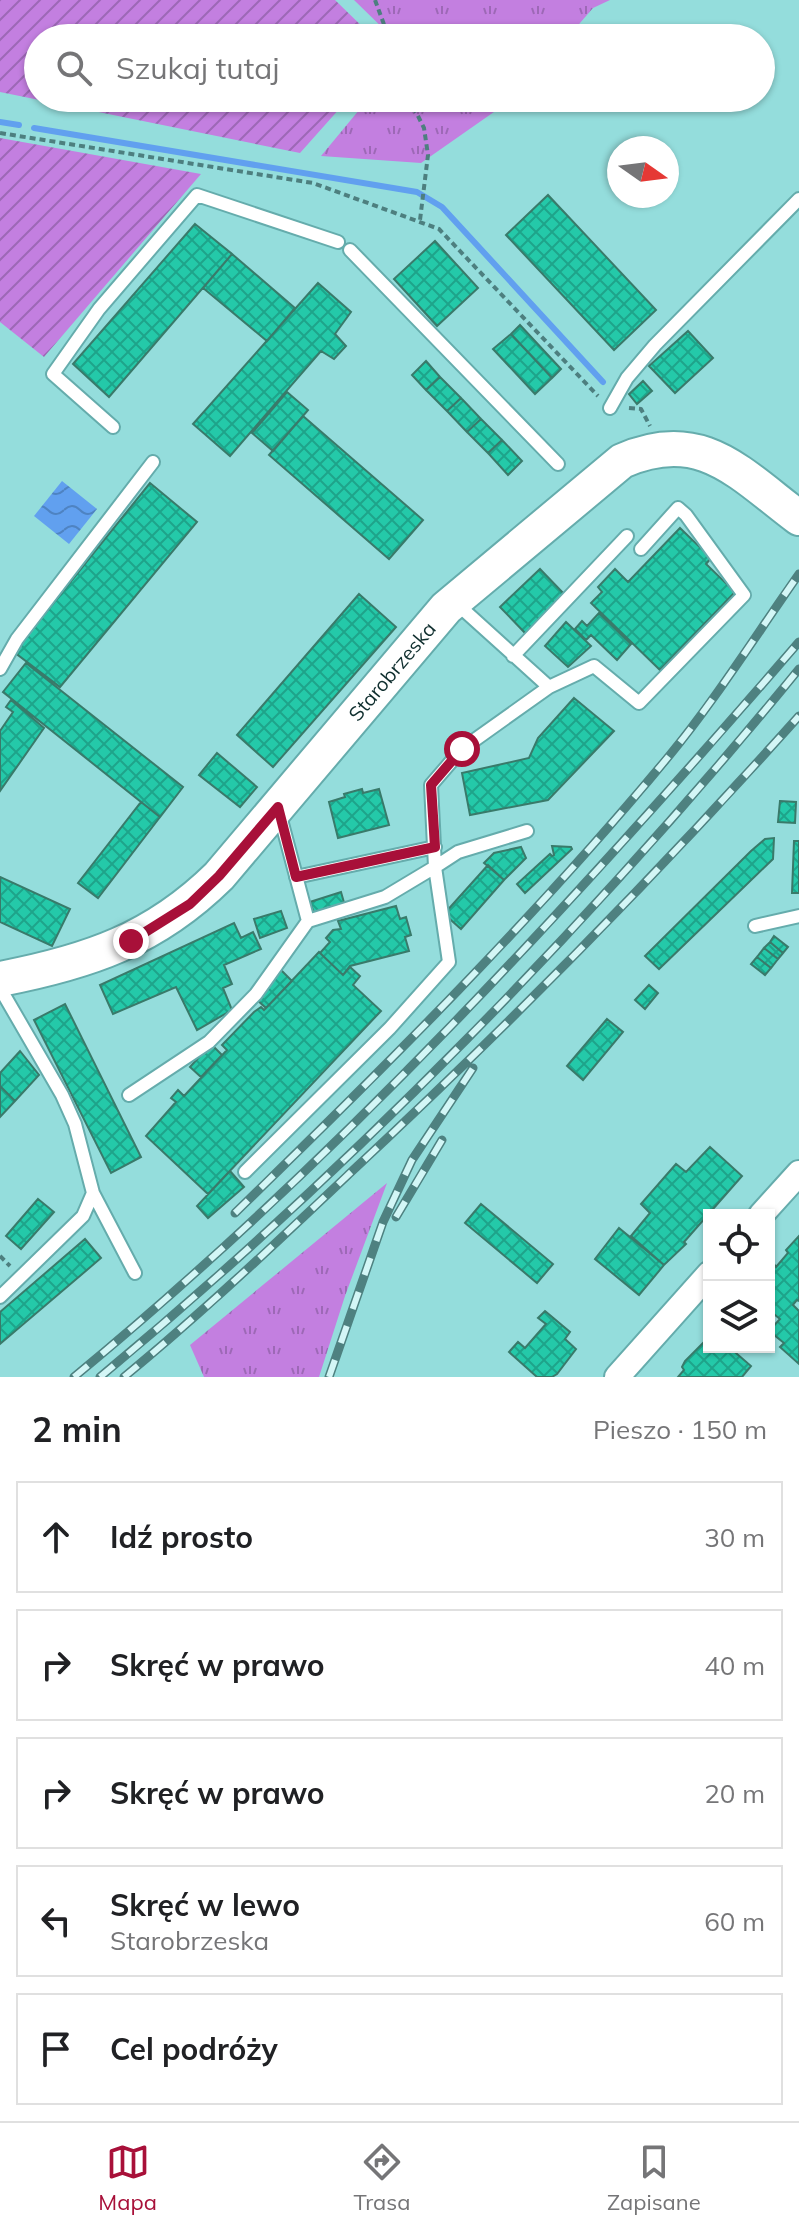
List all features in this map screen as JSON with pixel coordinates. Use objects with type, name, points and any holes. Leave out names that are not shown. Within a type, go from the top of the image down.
[{"type":"street","name":"Starobrzeska","points":[[0,979],[43,971],[131,941],[190,904],[219,876],[446,608],[622,461],[645,451],[668,448],[693,450],[717,457],[799,518]]},
{"type":"street","points":[[767,1209],[798,1177]]},
{"type":"street","points":[[617,1377],[703,1281]]},
{"type":"lane","points":[[113,427],[53,374],[99,309],[197,195],[338,242]]},
{"type":"lane","points":[[610,408],[627,378],[655,345],[799,199]]},
{"type":"lane","points":[[350,250],[558,464]]},
{"type":"lane","points":[[0,669],[17,639],[153,462]]},
{"type":"lane","points":[[245,1172],[390,1028],[449,962],[435,867],[431,785],[462,749],[549,687],[594,666],[639,703],[744,595],[678,508],[641,549]]},
{"type":"lane","points":[[513,656],[627,536]]},
{"type":"lane","points":[[454,601],[549,687]]},
{"type":"lane","points":[[278,807],[308,921]]},
{"type":"lane","points":[[129,1095],[209,1042],[256,994],[308,921],[385,897],[458,852],[527,831]]},
{"type":"lane","points":[[296,877],[435,847]]},
{"type":"lane","points":[[755,926],[799,916]]},
{"type":"lane","points":[[0,988],[62,1095],[75,1124],[93,1193],[135,1273]]},
{"type":"lane","points":[[0,1297],[83,1216],[93,1193]]},
{"type":"path","points":[[375,0],[384,24]]},
{"type":"path","points":[[416,112],[424,128],[428,155],[420,220]]},
{"type":"green space","points":[[0,0],[335,0],[360,24],[24,24],[24,97],[0,92]]},
{"type":"green space","points":[[354,0],[610,0],[593,8],[579,24],[379,24]]},
{"type":"green space","points":[[98,112],[337,112],[300,153]]},
{"type":"green space","points":[[357,112],[494,112],[421,163],[321,156]]},
{"type":"green space","points":[[0,138],[201,174],[44,357],[0,322]]},
{"type":"green space","points":[[387,1183],[319,1377],[204,1377],[190,1345]]},
{"type":"water","points":[[62,481],[97,509],[69,544],[34,516]]},
{"type":"building","points":[[548,195],[656,310],[614,350],[506,235]]},
{"type":"building","points":[[195,224],[232,254],[109,397],[73,364]]},
{"type":"building","points":[[435,241],[478,288],[437,326],[394,279]]},
{"type":"building","points":[[232,254],[295,308],[267,341],[203,288]]},
{"type":"building","points":[[318,283],[351,312],[335,334],[346,346],[334,359],[321,351],[230,456],[193,424]]},
{"type":"building","points":[[520,325],[561,369],[552,378],[511,334]]},
{"type":"building","points":[[688,331],[713,358],[675,393],[649,366]]},
{"type":"building","points":[[511,334],[552,378],[535,394],[493,349]]},
{"type":"building","points":[[426,361],[440,377],[426,390],[412,375]]},
{"type":"building","points":[[440,377],[461,398],[447,411],[426,390]]},
{"type":"building","points":[[643,381],[652,391],[637,404],[629,394]]},
{"type":"building","points":[[287,392],[308,410],[273,451],[252,433]]},
{"type":"building","points":[[461,398],[481,419],[467,432],[447,411]]},
{"type":"building","points":[[303,416],[423,520],[389,559],[269,455]]},
{"type":"building","points":[[481,419],[502,440],[488,453],[467,432]]},
{"type":"building","points":[[502,440],[522,461],[508,475],[488,453]]},
{"type":"building","points":[[150,483],[197,522],[60,687],[14,652]]},
{"type":"building","points":[[680,528],[711,558],[706,564],[735,592],[660,670],[591,603],[602,592],[598,587],[615,569],[628,582]]},
{"type":"building","points":[[540,569],[566,596],[526,634],[500,607]]},
{"type":"building","points":[[359,594],[396,627],[273,767],[237,735]]},
{"type":"building","points":[[599,613],[631,644],[617,660],[591,635],[586,640],[575,629],[582,621],[587,626]]},
{"type":"building","points":[[566,622],[591,646],[568,667],[545,646]]},
{"type":"building","points":[[26,663],[183,787],[160,817],[3,692]]},
{"type":"building","points":[[574,698],[614,731],[548,800],[470,815],[462,773],[529,758],[538,738]]},
{"type":"building","points":[[11,700],[44,728],[0,791],[0,731],[13,712],[6,707]]},
{"type":"building","points":[[217,753],[257,787],[240,807],[199,775]]},
{"type":"building","points":[[362,789],[363,793],[379,789],[389,825],[338,838],[329,802]]},
{"type":"building","points":[[780,801],[796,802],[795,823],[778,822]]},
{"type":"building","points":[[141,802],[160,817],[98,898],[78,883]]},
{"type":"building","points":[[774,838],[773,859],[659,969],[645,956],[751,851],[765,839]]},
{"type":"building","points":[[794,841],[799,841],[799,893],[792,893]]},
{"type":"building","points":[[552,846],[572,849],[525,893],[517,884],[550,854],[554,855]]},
{"type":"building","points":[[521,847],[526,858],[504,880],[484,863],[494,853]]},
{"type":"building","points":[[488,865],[504,880],[461,929],[444,914]]},
{"type":"building","points":[[0,877],[70,909],[52,946],[0,922]]},
{"type":"building","points":[[341,892],[345,906],[315,916],[310,902]]},
{"type":"building","points":[[396,906],[400,919],[406,917],[411,935],[405,937],[409,951],[350,966],[343,975],[320,953],[330,942],[326,938],[333,930],[341,929],[338,921]]},
{"type":"building","points":[[281,911],[287,928],[260,938],[254,919]]},
{"type":"building","points":[[234,923],[241,938],[253,932],[261,949],[224,965],[232,984],[223,988],[232,1010],[197,1030],[176,987],[113,1014],[100,985]]},
{"type":"building","points":[[774,936],[788,947],[783,953],[770,942]]},
{"type":"building","points":[[770,942],[783,953],[778,959],[764,948]]},
{"type":"building","points":[[764,948],[778,959],[771,968],[757,957]]},
{"type":"building","points":[[319,952],[343,975],[350,967],[360,976],[353,985],[381,1011],[208,1194],[146,1136],[176,1102],[171,1098],[178,1090],[184,1096],[227,1050],[222,1045],[254,1012],[261,1007],[264,1010]]},
{"type":"building","points":[[757,957],[771,968],[765,975],[751,964]]},
{"type":"building","points":[[281,970],[292,981],[266,1008],[255,998]]},
{"type":"building","points":[[649,985],[658,993],[645,1009],[635,1000]]},
{"type":"building","points":[[65,1004],[141,1157],[111,1173],[34,1020]]},
{"type":"building","points":[[607,1019],[623,1032],[583,1080],[567,1066]]},
{"type":"building","points":[[211,1044],[222,1055],[201,1077],[190,1067]]},
{"type":"building","points":[[20,1051],[39,1075],[15,1101],[0,1086],[0,1073]]},
{"type":"building","points":[[0,1086],[15,1101],[0,1117]]},
{"type":"building","points":[[710,1147],[742,1176],[713,1209],[703,1209],[703,1220],[684,1242],[686,1244],[664,1265],[631,1236],[650,1213],[641,1204],[676,1164],[686,1172]]},
{"type":"building","points":[[230,1171],[244,1187],[208,1218],[197,1206]]},
{"type":"building","points":[[38,1199],[54,1212],[21,1249],[6,1236]]},
{"type":"building","points":[[481,1204],[553,1264],[537,1283],[465,1223]]},
{"type":"building","points":[[619,1228],[664,1265],[639,1295],[595,1259]]},
{"type":"building","points":[[799,1236],[799,1301],[793,1305],[799,1311],[799,1364],[780,1347],[784,1343],[775,1336],[775,1324],[780,1319],[775,1315],[775,1266],[788,1253],[786,1250]]},
{"type":"building","points":[[85,1239],[101,1258],[0,1344],[0,1312]]},
{"type":"building","points":[[545,1311],[570,1332],[565,1339],[576,1349],[557,1374],[537,1377],[509,1352],[518,1342],[525,1348],[546,1324],[538,1318]]},
{"type":"building","points":[[703,1343],[703,1353],[736,1353],[751,1366],[742,1377],[678,1377],[684,1370],[685,1361]]},
{"type":"waterway","points":[[0,122],[19,125]]},
{"type":"waterway","points":[[34,128],[417,192],[442,207],[603,382]]},
{"type":"railway","points":[[235,1213],[458,990],[566,875],[669,756],[799,574]]},
{"type":"railway","points":[[74,1377],[173,1293],[268,1206],[452,1025],[628,836],[799,642]]},
{"type":"railway","points":[[100,1377],[286,1214],[466,1040],[638,857],[799,669]]},
{"type":"railway","points":[[124,1377],[182,1328],[408,1119],[635,893],[799,716]]},
{"type":"railway","points":[[329,1377],[383,1222],[412,1160],[473,1068]]},
{"type":"railway","points":[[396,1217],[442,1140]]},
{"type":"route","points":[[131,941],[190,904],[219,876],[278,807],[296,877],[435,847],[431,785],[462,749]]}]
